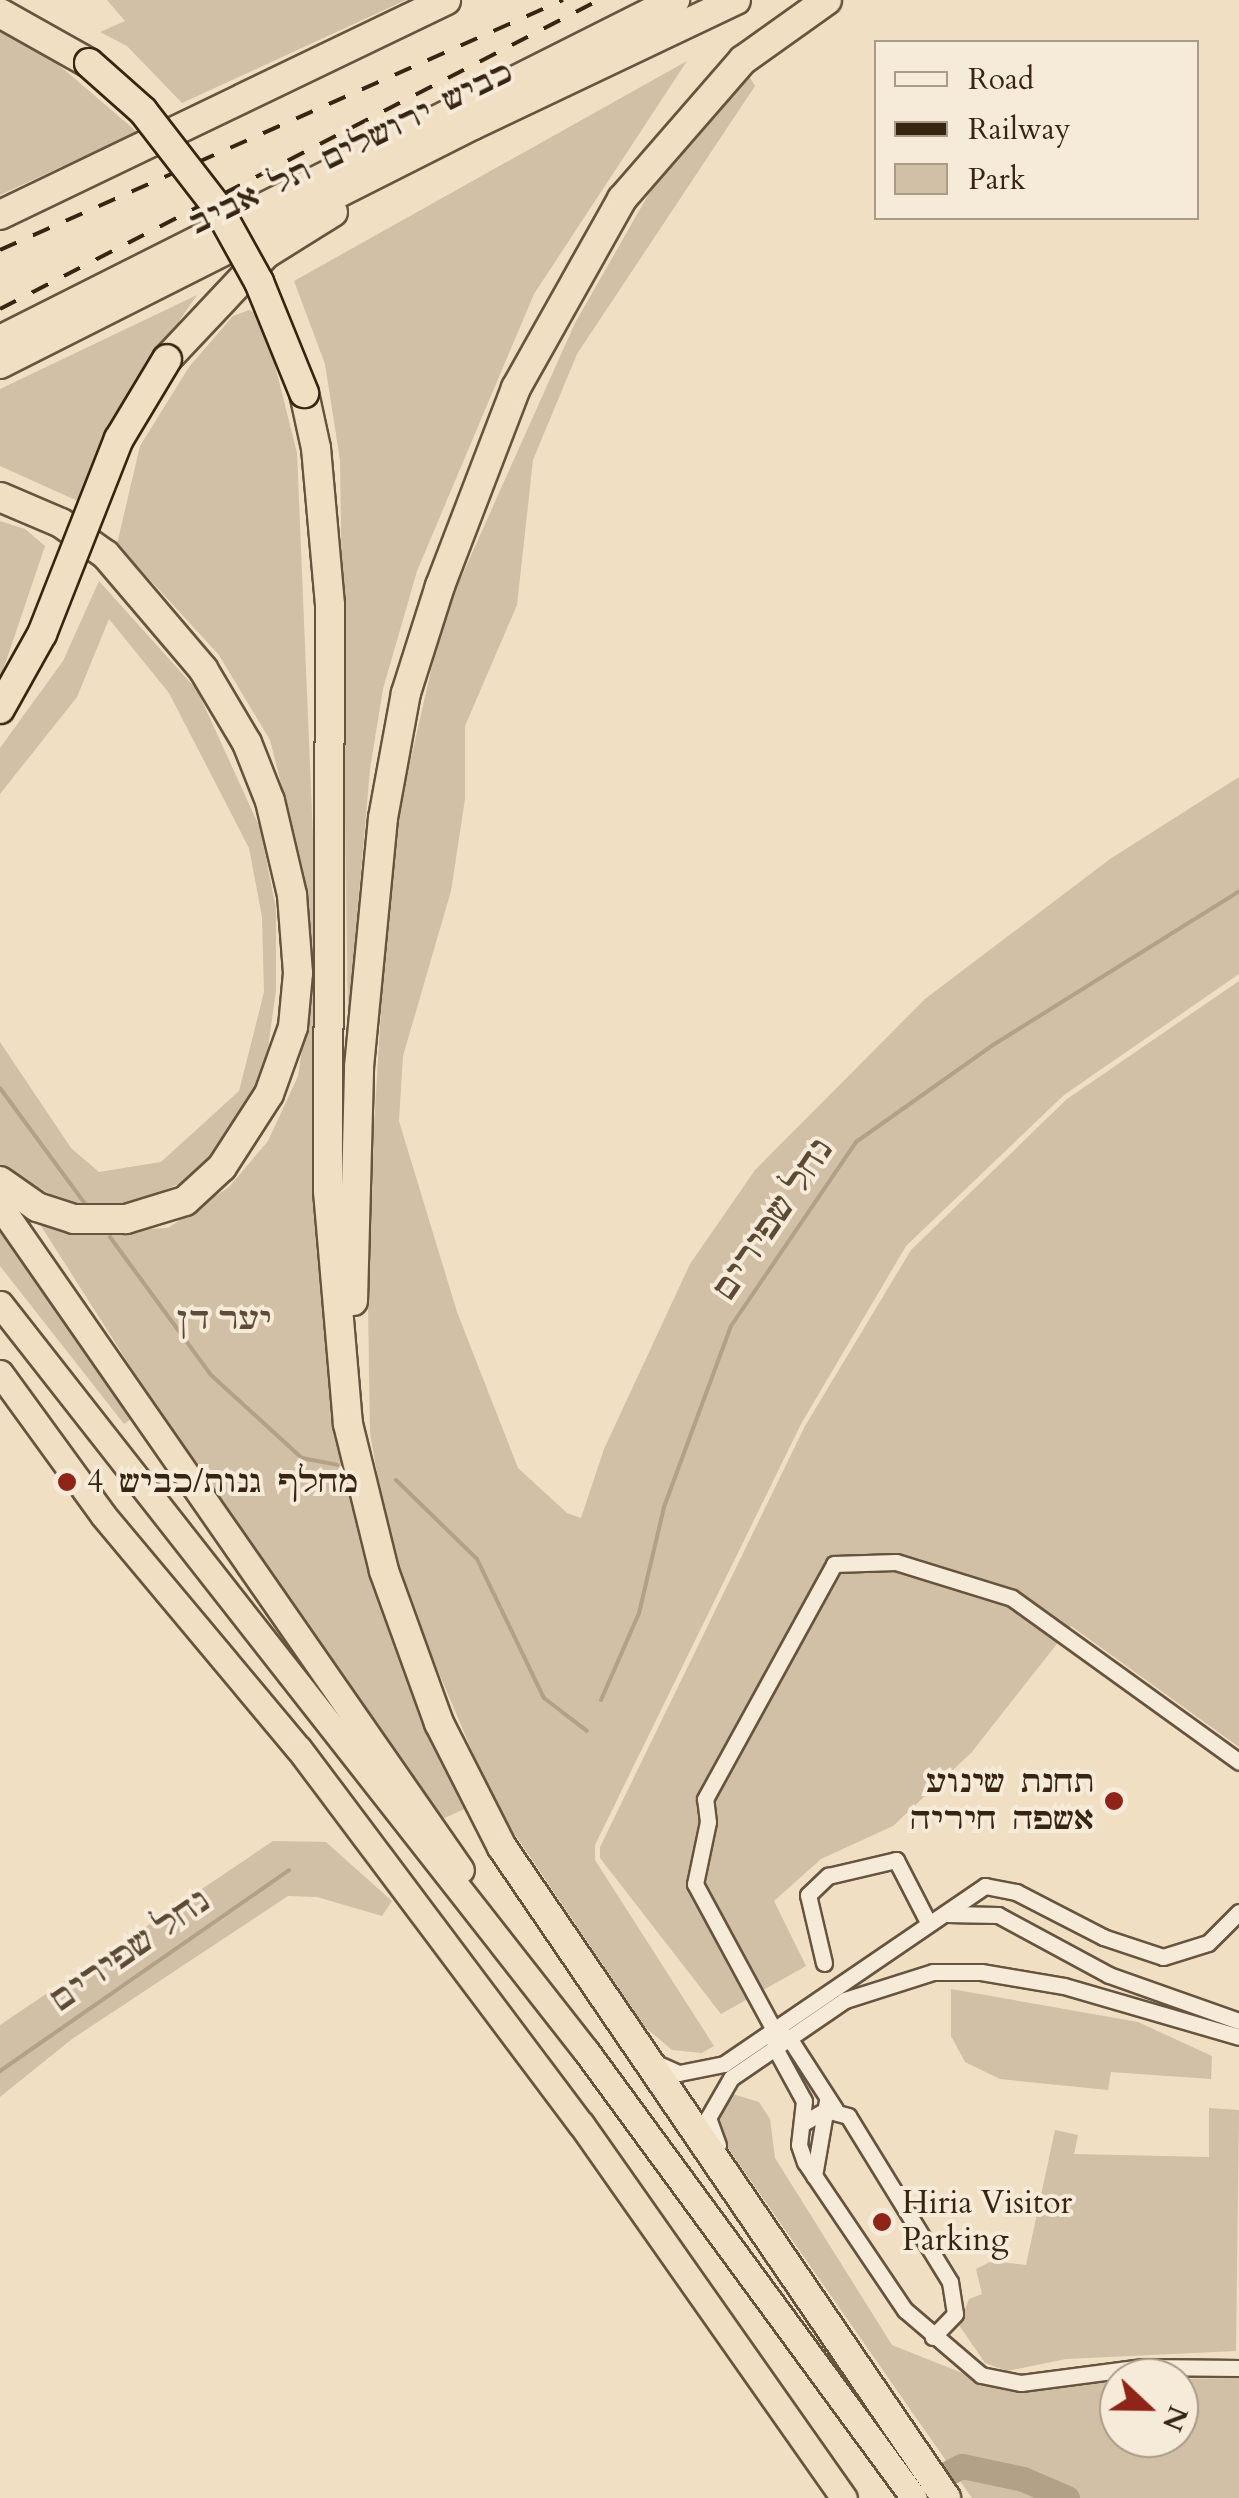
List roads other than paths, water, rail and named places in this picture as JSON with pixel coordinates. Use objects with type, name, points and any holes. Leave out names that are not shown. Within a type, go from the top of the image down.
[{"type":"highway","points":[[0,215],[446,0]]},
{"type":"highway","points":[[0,340],[675,0]]},
{"type":"highway","name":"כביש ירושלים תל אביב","points":[[0,364],[473,124],[736,0]]},
{"type":"highway","points":[[364,1502],[352,1248],[359,1067],[383,818],[419,646],[516,388],[622,198],[742,60],[828,0]]},
{"type":"highway","points":[[0,14],[89,63],[143,111],[218,208],[259,282],[304,394],[316,448],[330,605],[328,1191],[341,1374],[364,1502],[417,1670],[461,1771],[502,1847],[626,2036],[946,2498]]},
{"type":"highway","points":[[0,709],[42,634],[119,439],[167,359],[266,254],[473,124]]},
{"type":"highway","points":[[0,497],[60,523],[106,555],[156,606],[214,685],[270,801],[292,895],[298,973],[293,1027],[269,1094],[222,1167],[185,1201],[126,1220],[74,1219],[37,1207],[0,1182]]},
{"type":"highway","points":[[0,1206],[586,2051],[914,2498]]},
{"type":"highway","points":[[0,1304],[586,2051]]},
{"type":"highway","points":[[2,1378],[104,1515],[299,1749],[581,2124],[839,2492]]},
{"type":"street","points":[[1239,1762],[1012,1598],[896,1562],[834,1564],[705,1800],[708,1822],[696,1884],[774,2030],[774,2048],[804,2102],[805,2122],[799,2145],[814,2176],[905,2310],[933,2336],[1003,2383],[1143,2367],[1239,2368]]},
{"type":"street","points":[[824,1963],[808,1895],[828,1876],[896,1860],[930,1920]]},
{"type":"street","points":[[626,2036],[664,2069],[692,2073],[724,2064],[985,1886],[1000,1887],[1135,1951],[1164,1957],[1208,1943],[1239,1912]]},
{"type":"street","points":[[930,1920],[967,1910],[998,1915],[1109,1975],[1239,2021]]},
{"type":"street","points":[[749,2212],[708,2118],[720,2088],[845,2000],[896,1981],[960,1970],[1114,1997],[1239,2038]]},
{"type":"street","points":[[774,2030],[789,2038],[829,2104],[858,2129],[950,2282],[955,2314],[933,2336]]},
{"type":"street","points":[[805,2122],[829,2104]]},
{"type":"street","points":[[814,2176],[829,2104]]},
{"type":"waterway","name":"נחל שפירים","points":[[601,1700],[639,1613],[664,1507],[731,1326],[856,1142],[993,1045],[1239,891]]},
{"type":"waterway","points":[[0,1088],[86,1205]]},
{"type":"waterway","points":[[110,1237],[211,1375],[302,1458],[337,1465]]},
{"type":"waterway","points":[[396,1480],[477,1559],[544,1698],[587,1731]]},
{"type":"waterway","name":"נחל שפירים","points":[[0,2071],[289,1870]]},
{"type":"waterway","points":[[942,2476],[962,2466],[1023,2479],[1067,2498]]},
{"type":"railway","points":[[0,250],[563,0]]},
{"type":"railway","points":[[0,309],[599,0]]},
{"type":"place","name":"מחלף גנות/כביש 4","points":[[67,1482]]},
{"type":"place","name":"תחנת שינוע אשפה חיריה","points":[[1114,1801]]},
{"type":"place","name":"Hiria Visitor Parking","points":[[882,2222]]},
{"type":"park label","name":"יער דן","points":[[224,1319]]}]
